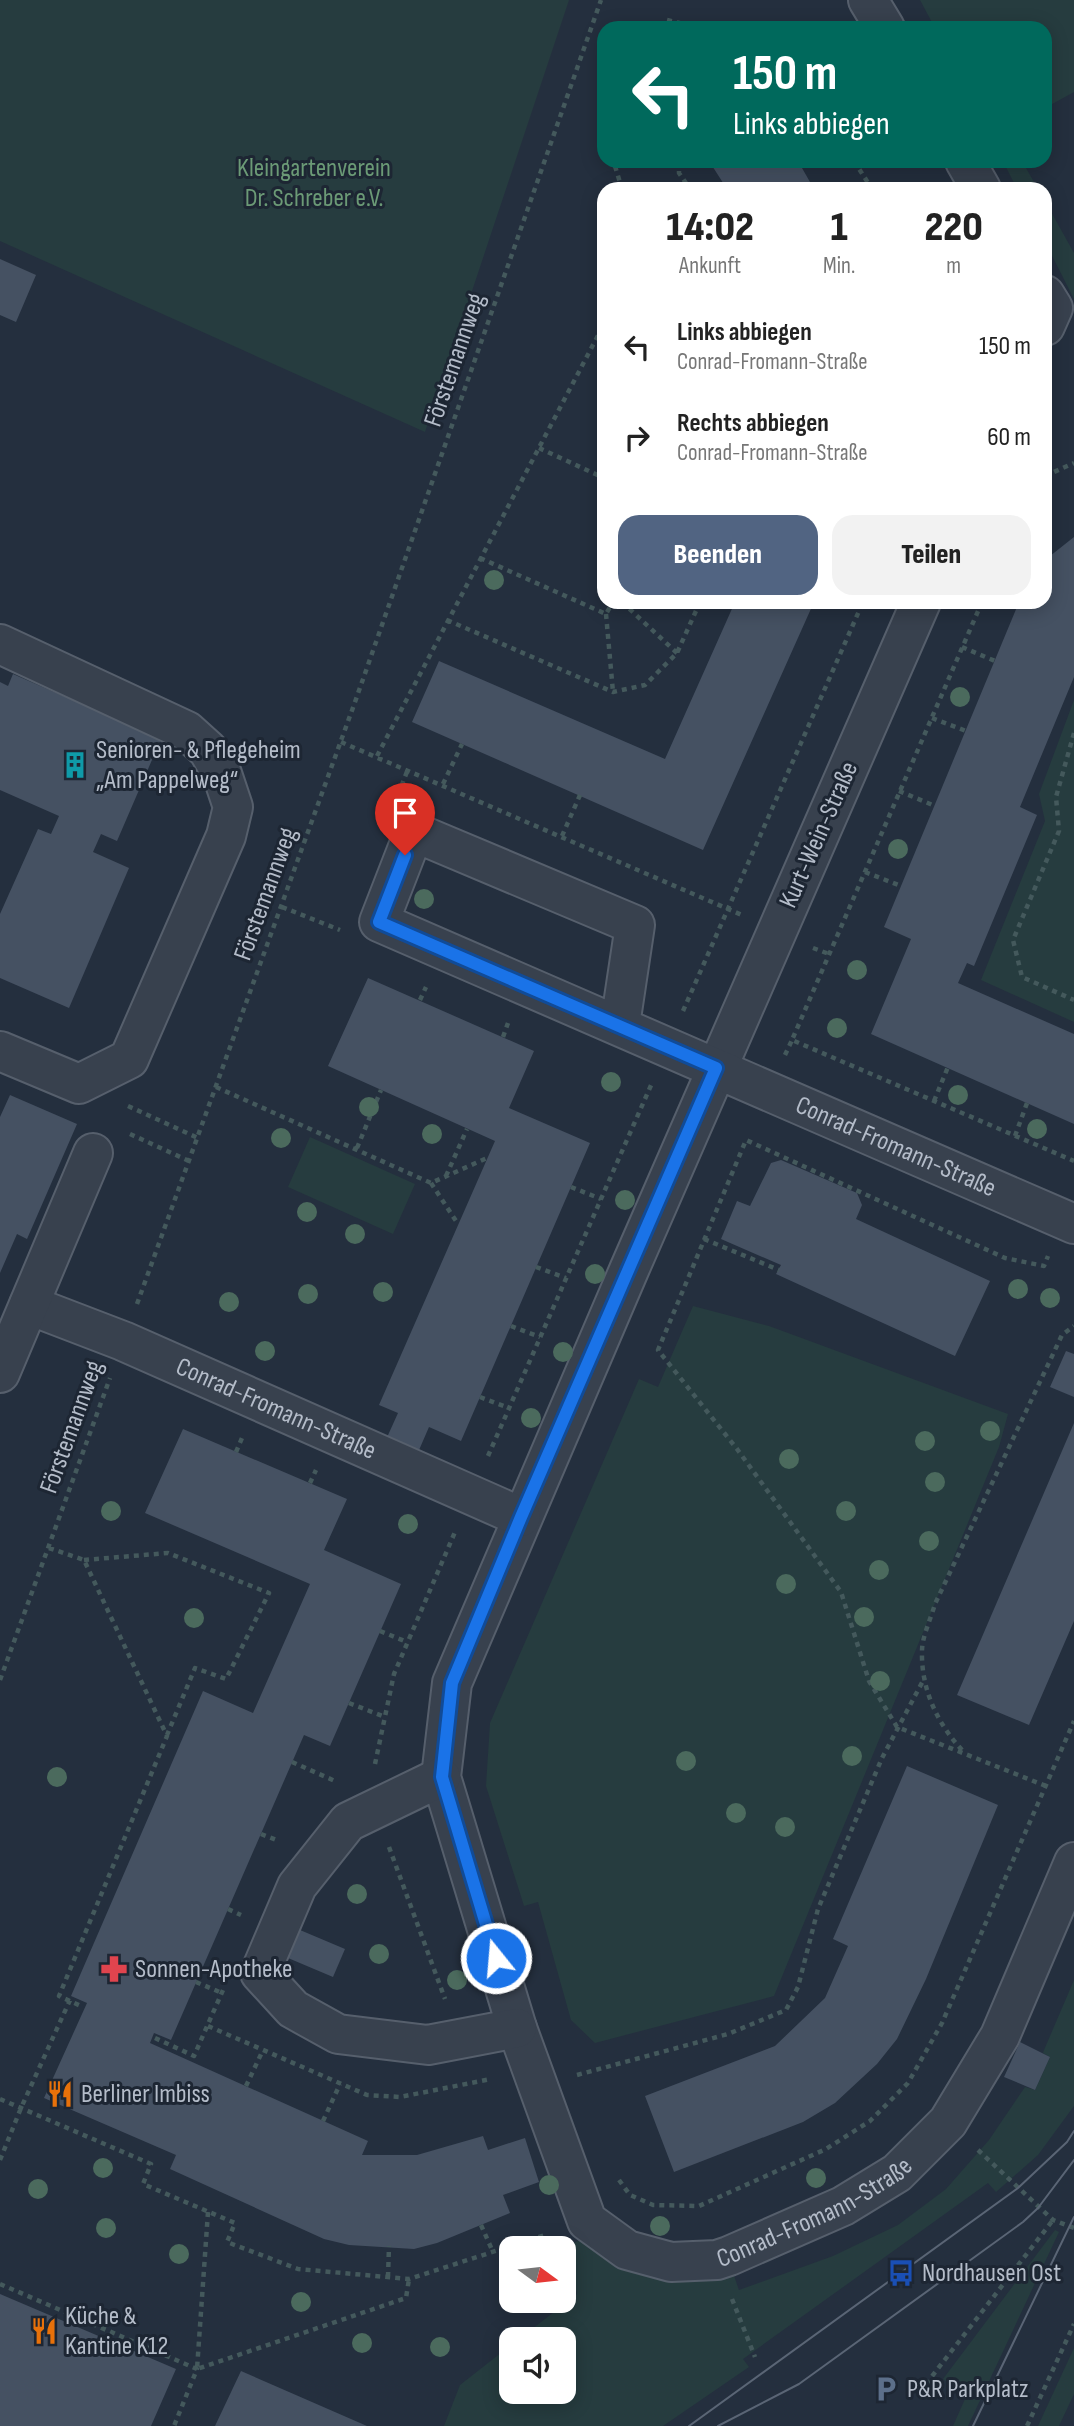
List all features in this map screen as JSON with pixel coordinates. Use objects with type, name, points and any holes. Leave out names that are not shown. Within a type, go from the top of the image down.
[{"type":"street","points":[[868,0],[881,21]]},
{"type":"street","name":"Kurt-Wein-Straße","points":[[716,1068],[918,609]]},
{"type":"street","points":[[0,644],[187,731],[208,750],[222,774],[233,807],[226,836],[129,1059],[79,1084],[0,1051]]},
{"type":"street","name":"Conrad-Fromann-Straße","points":[[620,1025],[635,925],[414,832],[379,922],[1069,1222]]},
{"type":"street","points":[[587,2221],[517,2028],[442,1777],[452,1683],[716,1068]]},
{"type":"street","points":[[0,1373],[93,1153]]},
{"type":"street","name":"Conrad-Fromann-Straße","points":[[29,1305],[123,1341],[521,1517]]},
{"type":"street","points":[[442,1777],[348,1822],[297,1886],[260,1973],[293,2009],[338,2034],[428,2045],[517,2028]]},
{"type":"street","name":"Conrad-Fromann-Straße","points":[[587,2221],[627,2250],[671,2262],[717,2260],[843,2206],[897,2173],[948,2122],[1000,2036],[1074,1862]]},
{"type":"path","name":"Förstemannweg","points":[[0,1680],[282,907],[601,0]]},
{"type":"path","points":[[667,20],[671,21]]},
{"type":"path","points":[[377,756],[597,337]]},
{"type":"path","points":[[539,448],[597,475]]},
{"type":"path","points":[[1052,473],[1074,463]]},
{"type":"path","points":[[480,558],[606,614]]},
{"type":"path","points":[[608,609],[606,614],[613,692]]},
{"type":"path","points":[[630,609],[677,653]]},
{"type":"path","points":[[447,620],[613,692],[645,685],[677,653],[697,609]]},
{"type":"path","points":[[668,1046],[860,609]]},
{"type":"path","points":[[979,609],[792,1040],[1074,1161]]},
{"type":"path","points":[[962,647],[995,661]]},
{"type":"path","points":[[932,718],[966,731]]},
{"type":"path","points":[[1074,733],[1056,797],[1059,831],[1013,940],[1022,977],[1074,1000]]},
{"type":"path","points":[[341,742],[443,784],[828,954]]},
{"type":"path","points":[[443,784],[462,744]]},
{"type":"path","points":[[899,791],[935,806]]},
{"type":"path","points":[[562,836],[580,795]]},
{"type":"path","points":[[864,872],[901,886]]},
{"type":"path","points":[[282,907],[346,933]]},
{"type":"path","points":[[934,1101],[948,1067]]},
{"type":"path","points":[[79,1084],[198,1138]]},
{"type":"path","points":[[216,1087],[431,1183],[458,1224]]},
{"type":"path","points":[[357,1148],[381,1090]]},
{"type":"path","points":[[1015,1136],[1027,1103]]},
{"type":"path","points":[[446,1177],[467,1129]]},
{"type":"path","points":[[1046,1786],[897,1727],[869,1681],[841,1592],[737,1449],[658,1350],[746,1140],[1005,1258],[1044,1266],[1069,1222]]},
{"type":"path","points":[[431,1183],[487,1158]]},
{"type":"path","points":[[571,1187],[601,1199]]},
{"type":"path","points":[[704,1239],[779,1270]]},
{"type":"path","points":[[537,1266],[566,1278]]},
{"type":"path","points":[[511,1326],[540,1337]]},
{"type":"path","points":[[964,1753],[946,1733],[931,1704],[922,1650],[935,1604],[1062,1335],[1074,1326]]},
{"type":"path","points":[[480,1397],[509,1408]]},
{"type":"path","points":[[49,1548],[84,1560],[168,1553],[269,1593],[226,1679],[195,1668],[59,1996],[83,2007]]},
{"type":"path","points":[[84,1560],[167,1736]]},
{"type":"path","points":[[380,1631],[407,1642]]},
{"type":"path","points":[[570,2068],[573,2076],[729,2034],[786,2010],[798,1987],[818,1909],[897,1727],[925,1677]]},
{"type":"path","points":[[349,1703],[385,1717]]},
{"type":"path","points":[[616,2177],[629,2195],[653,2205],[699,2206],[826,2149],[870,2121],[908,2083],[942,2023],[1074,1721]]},
{"type":"path","points":[[292,1762],[336,1782]]},
{"type":"path","points":[[261,1834],[286,1844]]},
{"type":"path","points":[[196,1982],[222,1993]]},
{"type":"path","points":[[0,2160],[70,2000]]},
{"type":"path","points":[[246,2086],[263,2050]]},
{"type":"path","points":[[323,2121],[340,2084]]},
{"type":"path","points":[[0,2099],[151,2164],[142,2184],[235,2223],[227,2242],[298,2269],[409,2279],[587,2221]]},
{"type":"path","points":[[948,2122],[1053,2220],[1074,2228]]},
{"type":"path","points":[[174,2426],[197,2369],[208,2211]]},
{"type":"path","points":[[926,2384],[1053,2220]]},
{"type":"path","points":[[481,2225],[493,2252]]},
{"type":"path","points":[[388,2277],[389,2246]]},
{"type":"path","points":[[717,2260],[755,2357]]},
{"type":"path","points":[[0,2284],[197,2369],[406,2298],[409,2279]]},
{"type":"path","points":[[1027,2426],[1074,2324]]},
{"type":"green space","name":"Kleingartenverein Dr. Schreber e.V.","points":[[0,0],[569,0],[425,432],[0,241]]},
{"type":"green space","points":[[920,0],[1074,0],[1074,92],[1052,104],[1052,21],[931,21]]},
{"type":"green space","points":[[1006,168],[1026,168],[1034,182],[1014,182]]},
{"type":"green space","points":[[1052,214],[1074,253],[1074,299],[1052,256]]},
{"type":"green space","points":[[1074,700],[1074,1022],[981,980],[1045,821],[1039,794]]},
{"type":"green space","points":[[310,1137],[415,1184],[393,1234],[288,1187]]},
{"type":"green space","points":[[693,1306],[769,1326],[1008,1414],[999,1447],[774,1996],[595,2043],[571,2020],[538,1902],[524,1906],[486,1786],[490,1723],[639,1379],[658,1387]]},
{"type":"green space","points":[[1074,1980],[1074,2106],[1038,2155],[996,2192],[988,2183],[743,2359],[749,2367],[663,2426],[444,2426],[460,2385],[499,2354],[499,2404],[576,2404],[576,2327],[535,2327],[551,2314],[576,2314],[576,2242],[591,2235],[729,2262],[739,2290],[833,2256],[898,2225],[946,2189],[989,2140],[1025,2087],[1035,2090],[1050,2057],[1043,2053]]},
{"type":"green space","points":[[1055,2230],[1059,2232],[968,2426],[953,2426],[965,2399],[943,2379]]},
{"type":"green space","points":[[1074,2348],[1074,2394],[1059,2426],[1038,2426]]},
{"type":"building","points":[[714,168],[802,168],[810,182],[722,182]]},
{"type":"building","points":[[0,259],[36,275],[16,322],[0,315]]},
{"type":"building","points":[[1074,537],[1074,677],[1020,807],[1037,815],[974,966],[967,963],[958,983],[1074,1034],[1074,1124],[871,1034],[911,939],[884,927],[1016,609],[1052,609],[1052,554]]},
{"type":"building","points":[[732,609],[811,609],[703,850],[412,722],[439,661],[665,759]]},
{"type":"building","points":[[13,674],[161,739],[117,841],[101,834],[93,852],[129,868],[69,1008],[0,978],[0,914],[38,829],[51,834],[59,816],[0,790],[0,682],[8,686]]},
{"type":"building","points":[[368,978],[534,1051],[509,1108],[590,1143],[461,1441],[429,1427],[416,1457],[384,1444],[398,1413],[379,1405],[495,1141],[328,1066]]},
{"type":"building","points":[[10,1095],[77,1124],[27,1239],[17,1234],[0,1273],[0,1117]]},
{"type":"building","points":[[781,1160],[857,1193],[862,1205],[856,1219],[990,1281],[955,1356],[776,1274],[781,1265],[721,1239],[737,1201],[750,1206],[771,1163]]},
{"type":"building","points":[[1066,1351],[1074,1354],[1074,1397],[1050,1387]]},
{"type":"building","points":[[1074,1423],[1074,1621],[1029,1725],[957,1695]]},
{"type":"building","points":[[183,1429],[347,1499],[324,1550],[401,1584],[330,1746],[304,1735],[171,2040],[154,2033],[150,2043],[368,2141],[362,2155],[417,2155],[483,2136],[488,2150],[525,2138],[539,2182],[503,2195],[510,2213],[437,2243],[414,2249],[349,2245],[324,2239],[170,2169],[176,2155],[44,2098],[87,2003],[71,1996],[203,1691],[253,1713],[310,1584],[145,1513]]},
{"type":"building","points":[[907,1766],[998,1805],[926,1979],[897,2039],[877,2064],[835,2103],[803,2122],[674,2172],[645,2096],[775,2046],[825,1998],[848,1946],[833,1939]]},
{"type":"building","points":[[300,1930],[345,1949],[333,1977],[288,1958]]},
{"type":"building","points":[[1020,2042],[1050,2057],[1035,2090],[1004,2077]]},
{"type":"building","name":"Küche & Kantine K12","points":[[0,2294],[176,2369],[151,2426],[0,2426]]},
{"type":"building","points":[[241,2371],[367,2426],[215,2426]]},
{"type":"tram line","points":[[689,2426],[1018,2188],[1067,2142],[1074,2131]]},
{"type":"tram line","points":[[718,2426],[799,2384],[1023,2222],[1038,2208],[1074,2160]]},
{"type":"tram line","points":[[973,2426],[1074,2217]]},
{"type":"place","name":"Senioren- & Pflegeheim „Am Pappelweg“","points":[[75,765]]},
{"type":"place","name":"Sonnen-Apotheke","points":[[114,1969]]},
{"type":"place","name":"Berliner Imbiss","points":[[60,2094]]},
{"type":"place","name":"Nordhausen Ost","points":[[901,2273]]},
{"type":"place","name":"Küche & Kantine K12","points":[[44,2331]]},
{"type":"place","name":"P&R Parkplatz","points":[[886,2389]]},
{"type":"route","points":[[405,855],[379,922],[716,1068],[452,1683],[442,1777],[496,1958]]}]
